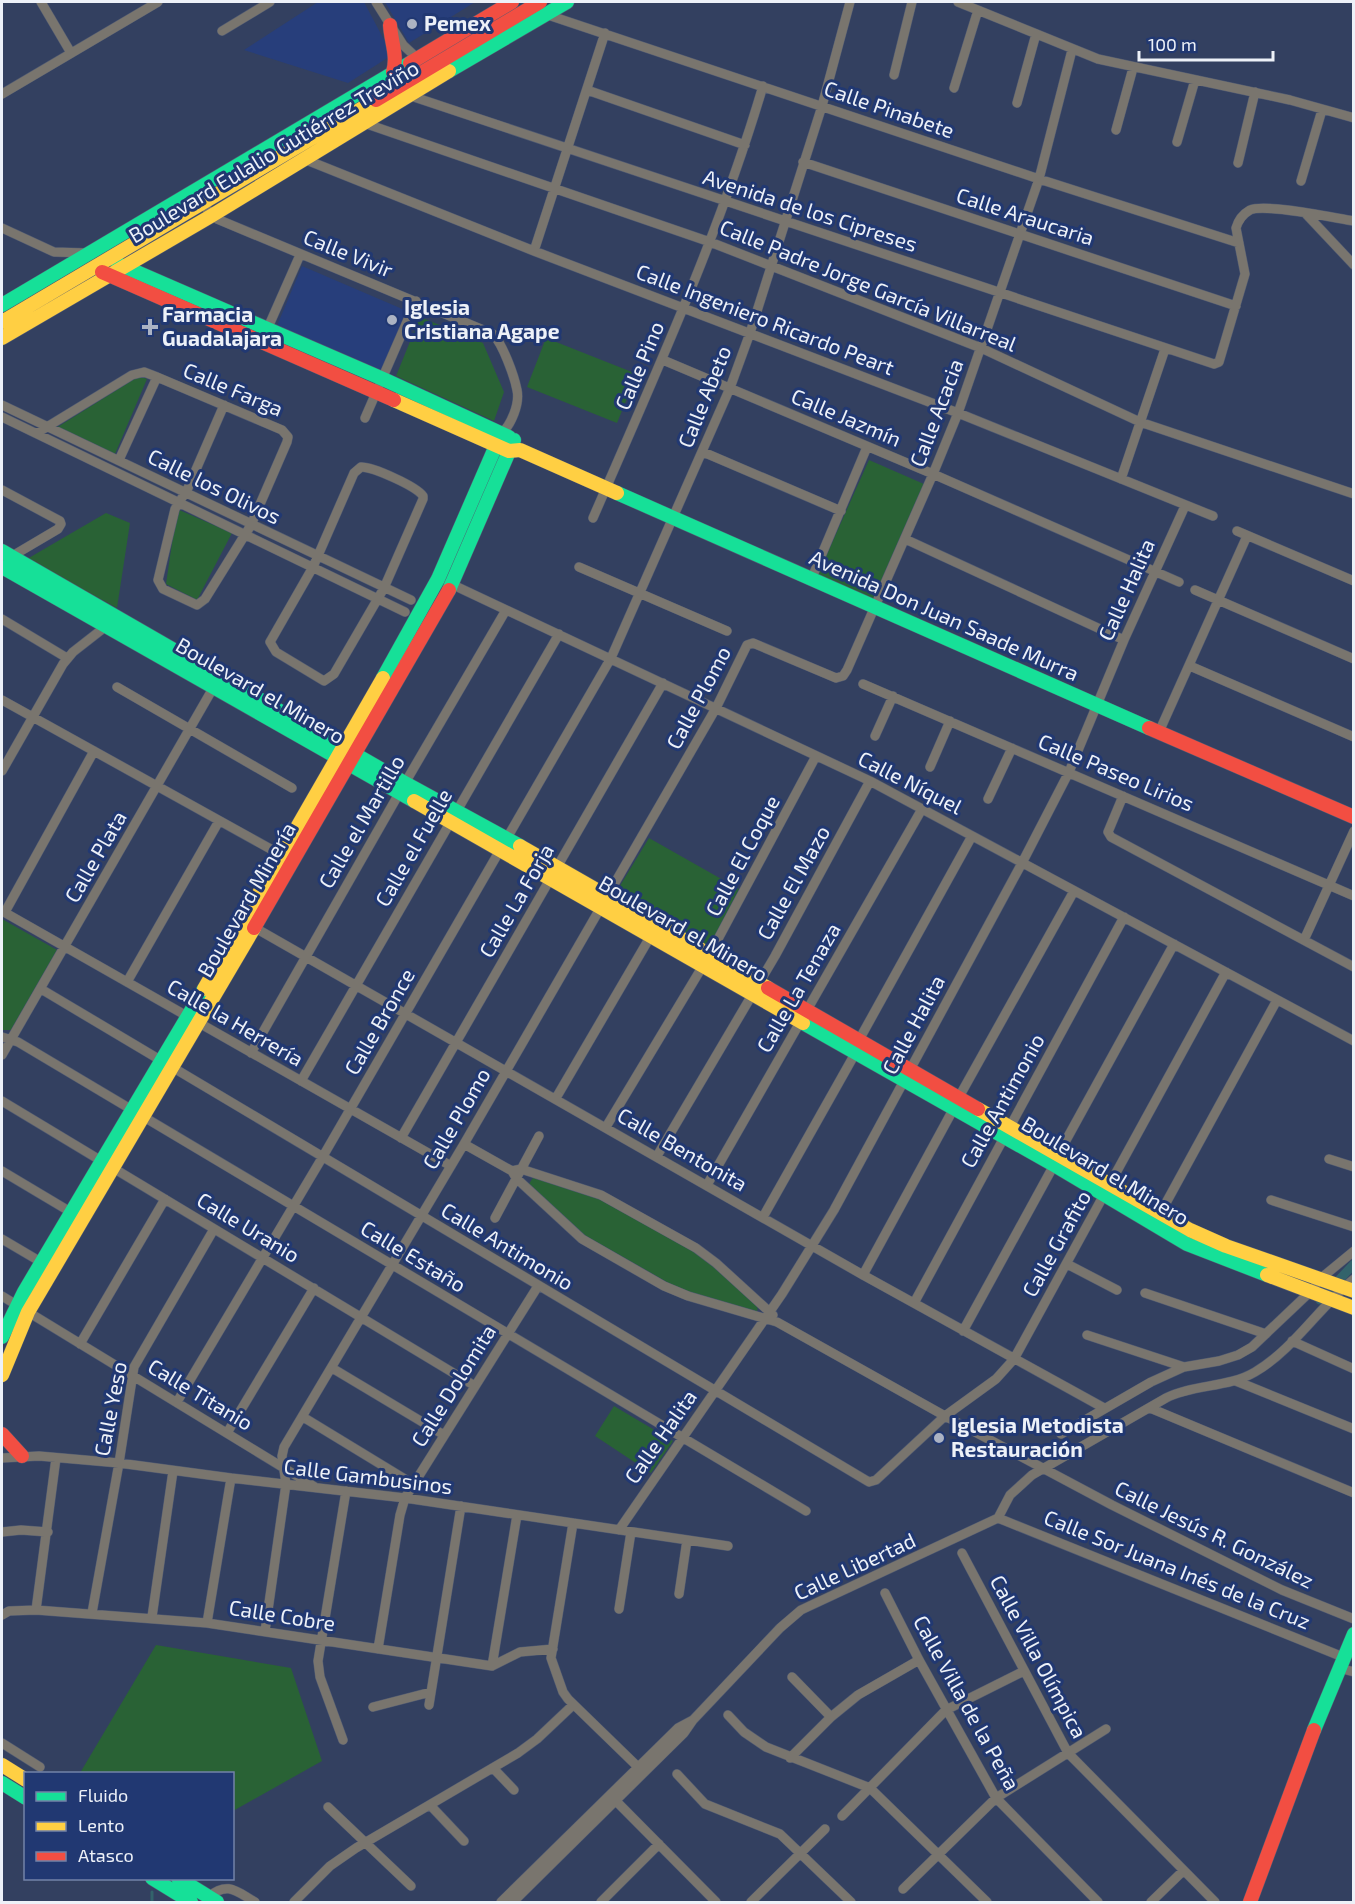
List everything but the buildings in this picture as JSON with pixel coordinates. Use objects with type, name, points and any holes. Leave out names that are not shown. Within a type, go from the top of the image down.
[{"type":"street","points":[[40,2],[71,53]]},
{"type":"street","points":[[2,94],[158,2]]},
{"type":"street","points":[[222,31],[270,2]]},
{"type":"street","points":[[375,2],[403,45],[417,58],[429,61],[451,54]]},
{"type":"street","name":"Boulevard Eulalio Gutiérrez Treviño","points":[[2,304],[512,2]]},
{"type":"street","name":"Boulevard Eulalio Gutiérrez Treviño","points":[[2,338],[212,216],[364,123],[451,54],[538,8],[567,2]]},
{"type":"street","name":"Calle Abeto","points":[[610,658],[730,388],[750,333],[822,106],[850,2]]},
{"type":"street","points":[[894,75],[912,2]]},
{"type":"street","points":[[958,2],[1098,59],[1255,92],[1353,118]]},
{"type":"street","name":"Boulevard Eulalio Gutiérrez Treviño","points":[[2,322],[202,204],[402,91],[538,8]]},
{"type":"street","name":"Calle Pinabete","points":[[538,8],[605,33],[1039,179],[1239,243]]},
{"type":"street","points":[[954,88],[978,10]]},
{"type":"street","points":[[390,25],[397,60],[393,72]]},
{"type":"street","points":[[534,251],[605,33]]},
{"type":"street","points":[[1017,103],[1036,34]]},
{"type":"street","name":"Calle Acacia","points":[[748,644],[753,643],[836,678],[843,676],[905,540],[958,413],[1039,179],[1072,50]]},
{"type":"street","points":[[1116,130],[1133,68]]},
{"type":"street","points":[[1177,142],[1195,80]]},
{"type":"street","name":"Calle Pino","points":[[593,518],[663,360],[711,242],[763,86]]},
{"type":"street","points":[[587,90],[745,145]]},
{"type":"street","name":"Avenida de los Cipreses","points":[[402,91],[568,150],[1216,364],[1219,362],[1236,306]]},
{"type":"street","points":[[1238,163],[1255,92]]},
{"type":"street","points":[[1301,181],[1322,110]]},
{"type":"street","name":"Calle Padre Jorge García Villarreal","points":[[364,123],[711,242],[981,348],[1140,422],[1353,494]]},
{"type":"street","name":"Calle Ingeniero Ricardo Peart","points":[[304,159],[534,251],[958,413],[1213,516]]},
{"type":"street","name":"Calle Araucaria","points":[[803,162],[1236,306]]},
{"type":"street","name":"Calle Vivir","points":[[202,204],[212,216],[300,255],[486,329],[498,339],[517,390],[508,441]]},
{"type":"street","points":[[1236,306],[1245,274],[1236,233],[1238,222],[1249,211],[1266,208],[1353,221]]},
{"type":"street","points":[[1305,214],[1353,265]]},
{"type":"street","points":[[2,228],[54,252],[81,256]]},
{"type":"street","points":[[265,335],[300,255]]},
{"type":"street","name":"Avenida Don Juan Saade Murra","points":[[81,256],[108,260],[124,266],[265,335]]},
{"type":"street","name":"Avenida Don Juan Saade Murra","points":[[81,256],[93,268],[265,335],[380,385],[508,441],[672,519],[1353,817]]},
{"type":"street","points":[[365,418],[416,301]]},
{"type":"street","points":[[1121,479],[1165,349]]},
{"type":"street","name":"Calle Jazmín","points":[[663,360],[933,474],[1154,573],[1179,582]]},
{"type":"street","name":"Calle Farga","points":[[37,434],[136,373],[144,372],[282,430],[288,438],[271,482],[246,535],[200,605],[194,605],[158,584],[172,518],[178,502]]},
{"type":"street","points":[[118,460],[157,376]]},
{"type":"street","name":"Calle los Olivos","points":[[2,405],[411,600]]},
{"type":"street","points":[[178,502],[185,492],[224,405]]},
{"type":"street","name":"Calle los Olivos","points":[[2,417],[405,612]]},
{"type":"street","name":"Boulevard Minería","points":[[2,1337],[22,1309],[139,1114],[287,858],[340,753],[417,622],[508,441]]},
{"type":"street","name":"Boulevard Minería","points":[[287,858],[353,761],[453,585],[508,441]]},
{"type":"street","points":[[811,580],[867,447]]},
{"type":"street","points":[[703,452],[841,511]]},
{"type":"street","points":[[365,466],[417,489],[423,496],[384,588],[334,674],[327,680],[320,680],[276,652],[270,642],[313,567],[357,469],[365,466]]},
{"type":"street","points":[[2,490],[60,521],[61,526],[4,559]]},
{"type":"street","name":"Calle Halita","points":[[619,1530],[813,1246],[1069,772],[1124,640],[1185,506]]},
{"type":"street","points":[[1237,531],[1353,581]]},
{"type":"street","points":[[1158,732],[1220,601],[1247,536]]},
{"type":"street","points":[[905,540],[1124,640]]},
{"type":"street","name":"Boulevard el Minero","points":[[4,559],[105,627],[216,683]]},
{"type":"street","name":"Boulevard el Minero","points":[[4,559],[216,683],[454,815],[1108,1189],[1187,1244],[1353,1308]]},
{"type":"street","points":[[579,567],[728,632]]},
{"type":"street","name":"Calle Níquel","points":[[438,579],[870,781],[1353,1041]]},
{"type":"street","points":[[1196,590],[1353,659]]},
{"type":"street","name":"Calle el Martillo","points":[[251,1053],[506,610]]},
{"type":"street","points":[[2,619],[67,658]]},
{"type":"street","points":[[2,771],[67,658],[105,627]]},
{"type":"street","name":"Calle el Fuelle","points":[[301,1081],[559,634]]},
{"type":"street","name":"Calle Plomo","points":[[265,1631],[286,1484],[282,1451],[422,1217],[716,708],[748,644]]},
{"type":"street","name":"Calle Bronce","points":[[177,1402],[322,1158],[610,658]]},
{"type":"street","points":[[1190,666],[1353,737]]},
{"type":"street","name":"Calle Plata","points":[[2,1055],[6,1038],[41,989],[216,683]]},
{"type":"street","name":"Calle La Forja","points":[[401,1138],[663,683]]},
{"type":"street","name":"Calle Paseo Lirios","points":[[863,684],[1353,896]]},
{"type":"street","points":[[117,687],[292,788]]},
{"type":"street","points":[[875,736],[893,696]]},
{"type":"street","points":[[2,700],[287,858]]},
{"type":"street","points":[[930,767],[950,722]]},
{"type":"street","points":[[988,799],[1012,748]]},
{"type":"street","points":[[3,912],[94,751]]},
{"type":"street","name":"Calle El Coque","points":[[606,1127],[706,960],[816,756]]},
{"type":"street","name":"Calle El Mazo","points":[[657,1156],[756,987],[870,781]]},
{"type":"street","points":[[1123,796],[1108,832],[1111,837],[1353,967]]},
{"type":"street","name":"Calle La Tenaza","points":[[707,1185],[922,809]]},
{"type":"street","points":[[127,982],[219,821]]},
{"type":"street","points":[[1304,940],[1353,831]]},
{"type":"street","points":[[763,1217],[972,836]]},
{"type":"street","points":[[863,1275],[1074,891]]},
{"type":"street","name":"Calle la Herrería","points":[[3,912],[451,1166]]},
{"type":"street","name":"Calle Antimonio","points":[[914,1303],[1124,917]]},
{"type":"street","name":"Calle Bentonita","points":[[249,925],[863,1275],[1104,1408]]},
{"type":"street","points":[[556,1098],[654,930]]},
{"type":"street","points":[[963,1331],[1174,944]]},
{"type":"street","name":"Calle Grafito","points":[[945,1416],[990,1383],[1014,1359],[1226,972]]},
{"type":"street","name":"Calle Antimonio","points":[[41,989],[869,1482],[876,1480],[945,1416]]},
{"type":"street","points":[[1161,1212],[1277,1000]]},
{"type":"street","name":"Calle Estaño","points":[[6,1038],[139,1114],[806,1511]]},
{"type":"street","name":"Calle Uranio","points":[[2,1101],[475,1386]]},
{"type":"street","points":[[495,1218],[516,1173],[538,1136]]},
{"type":"street","name":"Calle Jesús R. González","points":[[464,1144],[516,1173],[601,1195],[696,1248],[716,1263],[767,1316],[777,1322],[1042,1469],[1201,1551],[1282,1590],[1353,1619]]},
{"type":"street","points":[[1329,1159],[1353,1167]]},
{"type":"street","points":[[2,1171],[77,1216]]},
{"type":"street","name":"Calle Jesús R. González","points":[[516,1173],[582,1239],[675,1292],[767,1316]]},
{"type":"street","name":"Boulevard el Minero","points":[[1108,1189],[1161,1212],[1209,1239],[1339,1284]]},
{"type":"street","points":[[80,1344],[165,1199]]},
{"type":"street","points":[[1271,1200],[1353,1227]]},
{"type":"street","name":"Calle Yeso","points":[[92,1613],[119,1462],[131,1375],[138,1358],[214,1229]]},
{"type":"street","points":[[2,1239],[47,1267]]},
{"type":"street","points":[[1061,1434],[1150,1382],[1184,1367],[1219,1361],[1238,1355],[1252,1347],[1266,1334],[1339,1284],[1353,1251]]},
{"type":"street","points":[[1067,1264],[1117,1290]]},
{"type":"street","points":[[998,1518],[1010,1496],[1032,1475],[1166,1398],[1185,1390],[1236,1381],[1269,1363],[1292,1341],[1323,1295],[1339,1284]]},
{"type":"street","name":"Calle Dolomita","points":[[378,1648],[400,1515],[405,1498],[538,1286]]},
{"type":"street","points":[[227,1432],[314,1288]]},
{"type":"street","points":[[1145,1293],[1266,1334]]},
{"type":"street","name":"Calle Titanio","points":[[2,1296],[317,1488]]},
{"type":"street","name":"Boulevard Minería","points":[[2,1375],[22,1309]]},
{"type":"street","points":[[1087,1335],[1184,1367]]},
{"type":"street","points":[[1292,1341],[1353,1369]]},
{"type":"street","points":[[332,1368],[444,1435]]},
{"type":"street","points":[[1236,1381],[1353,1429]]},
{"type":"street","points":[[1150,1408],[1353,1493]]},
{"type":"street","points":[[303,1417],[413,1484]]},
{"type":"street","points":[[2,1434],[22,1456]]},
{"type":"street","name":"Calle Gambusinos","points":[[2,1458],[22,1456],[119,1462],[172,1471],[405,1498],[728,1546]]},
{"type":"street","points":[[36,1610],[56,1458]]},
{"type":"street","points":[[152,1617],[172,1471]]},
{"type":"street","points":[[207,1623],[231,1478]]},
{"type":"street","points":[[343,1740],[318,1669],[320,1640],[346,1491]]},
{"type":"street","points":[[429,1705],[461,1506]]},
{"type":"street","points":[[492,1666],[517,1515]]},
{"type":"street","name":"Calle Sor Juana Inés de la Cruz","points":[[998,1518],[1341,1662],[1353,1672]]},
{"type":"street","name":"Calle Libertad","points":[[501,1902],[684,1733],[693,1720],[780,1628],[801,1610],[998,1518]]},
{"type":"street","points":[[573,1523],[552,1653],[563,1692],[573,1705],[638,1767]]},
{"type":"street","points":[[2,1532],[21,1530],[48,1532]]},
{"type":"street","points":[[619,1609],[631,1532]]},
{"type":"street","points":[[679,1594],[687,1540]]},
{"type":"street","name":"Calle Villa Olímpica","points":[[962,1553],[1068,1754],[1215,1902]]},
{"type":"street","name":"Calle Villa de la Peña","points":[[885,1593],[946,1710],[996,1798],[1098,1902]]},
{"type":"street","name":"Calle Cobre","points":[[2,1614],[9,1611],[36,1610],[152,1617],[265,1631],[492,1666]]},
{"type":"street","points":[[1250,1902],[1280,1818],[1353,1634]]},
{"type":"street","points":[[492,1666],[520,1652],[552,1653]]},
{"type":"street","points":[[790,1758],[831,1716],[858,1695],[919,1660]]},
{"type":"street","points":[[842,1816],[946,1710],[1024,1671]]},
{"type":"street","points":[[792,1677],[831,1716]]},
{"type":"street","points":[[374,1707],[431,1692]]},
{"type":"street","points":[[294,1902],[330,1866],[365,1842],[493,1768],[537,1739],[573,1705]]},
{"type":"street","points":[[728,1715],[753,1739],[790,1758],[870,1788],[987,1902]]},
{"type":"street","name":"Calle Libertad","points":[[513,1902],[613,1798],[638,1767],[678,1728],[693,1720]]},
{"type":"street","points":[[903,1888],[996,1798],[1106,1729]]},
{"type":"street","points":[[2,1743],[40,1767]]},
{"type":"street","points":[[2,1765],[24,1779]]},
{"type":"street","points":[[493,1768],[514,1790]]},
{"type":"street","points":[[677,1774],[705,1804],[780,1834],[851,1902]]},
{"type":"street","points":[[2,1783],[24,1797]]},
{"type":"street","points":[[613,1798],[716,1902]]},
{"type":"street","points":[[430,1805],[464,1841]]},
{"type":"street","points":[[328,1807],[411,1886]]},
{"type":"street","points":[[751,1902],[825,1829]]},
{"type":"street","points":[[601,1902],[659,1844]]},
{"type":"street","points":[[1151,1902],[1183,1871]]},
{"type":"street","points":[[155,1880],[213,1900],[219,1889],[230,1888],[255,1902]]},
{"type":"shaded area","points":[[318,2],[364,2],[392,55],[348,83],[244,50]]},
{"type":"shaded area","points":[[385,2],[475,2],[409,43]]},
{"type":"shaded area","points":[[302,266],[407,311],[380,373],[276,328]]},
{"type":"green space","points":[[420,317],[483,343],[504,392],[494,421],[396,376]]},
{"type":"green space","points":[[546,338],[637,374],[617,423],[527,387]]},
{"type":"green space","points":[[139,376],[147,379],[115,454],[56,428]]},
{"type":"green space","points":[[869,460],[924,484],[873,600],[818,574]]},
{"type":"green space","points":[[177,509],[232,533],[197,600],[166,584]]},
{"type":"green space","points":[[106,513],[130,523],[117,608],[27,559]]},
{"type":"green space","points":[[649,838],[739,889],[709,947],[615,894]]},
{"type":"green space","points":[[2,919],[57,950],[11,1030],[2,1030]]},
{"type":"green space","points":[[534,1176],[592,1194],[705,1256],[758,1303],[757,1313],[679,1289],[579,1232],[529,1184]]},
{"type":"green space","points":[[614,1406],[673,1441],[651,1473],[595,1436]]},
{"type":"green space","points":[[156,1645],[291,1668],[322,1761],[234,1810],[234,1772],[81,1772]]},
{"type":"waterway","points":[[1320,1300],[1354,1264]]},
{"type":"waterway","points":[[152,1892],[152,1902]]},
{"type":"traffic: fast","points":[[449,71],[567,2]]},
{"type":"traffic: fast","points":[[2,305],[410,63]]},
{"type":"traffic: fast","points":[[118,264],[383,379],[509,437]]},
{"type":"traffic: fast","points":[[383,678],[438,579],[501,434]]},
{"type":"traffic: fast","points":[[449,590],[514,440]]},
{"type":"traffic: fast","points":[[617,493],[1149,728]]},
{"type":"traffic: fast","points":[[2,551],[405,783],[520,846]]},
{"type":"traffic: fast","points":[[2,567],[414,801]]},
{"type":"traffic: fast","points":[[2,1337],[24,1292],[204,989]]},
{"type":"traffic: fast","points":[[803,1023],[1054,1165],[1187,1244],[1267,1275]]},
{"type":"traffic: fast","points":[[1314,1730],[1354,1634]]},
{"type":"traffic: fast","points":[[2,1783],[24,1797]]},
{"type":"traffic: fast","points":[[155,1880],[191,1902]]},
{"type":"traffic: fast","points":[[181,1880],[217,1902]]},
{"type":"traffic: slow","points":[[2,338],[211,216],[449,71]]},
{"type":"traffic: slow","points":[[2,322],[376,100]]},
{"type":"traffic: slow","points":[[394,400],[509,451],[520,450],[617,493]]},
{"type":"traffic: slow","points":[[204,989],[383,678]]},
{"type":"traffic: slow","points":[[414,801],[803,1023]]},
{"type":"traffic: slow","points":[[520,846],[768,988]]},
{"type":"traffic: slow","points":[[2,1375],[28,1312],[254,928]]},
{"type":"traffic: slow","points":[[978,1109],[1190,1230],[1226,1246],[1354,1291]]},
{"type":"traffic: slow","points":[[1267,1275],[1354,1308]]},
{"type":"traffic: slow","points":[[2,1765],[24,1779]]},
{"type":"traffic: jam","points":[[410,63],[512,2]]},
{"type":"traffic: jam","points":[[376,100],[540,2]]},
{"type":"traffic: jam","points":[[390,25],[395,55],[393,72]]},
{"type":"traffic: jam","points":[[102,272],[394,400]]},
{"type":"traffic: jam","points":[[254,928],[449,590]]},
{"type":"traffic: jam","points":[[1149,728],[1354,817]]},
{"type":"traffic: jam","points":[[768,988],[978,1109]]},
{"type":"traffic: jam","points":[[2,1434],[22,1456]]},
{"type":"traffic: jam","points":[[1250,1902],[1314,1730]]},
{"type":"place","name":"Pemex","points":[[412,24]]},
{"type":"place","name":"Iglesia Cristiana Agape","points":[[392,320]]},
{"type":"place","name":"Farmacia Guadalajara","points":[[150,327]]},
{"type":"place","name":"Iglesia Metodista Restauración","points":[[939,1438]]}]
